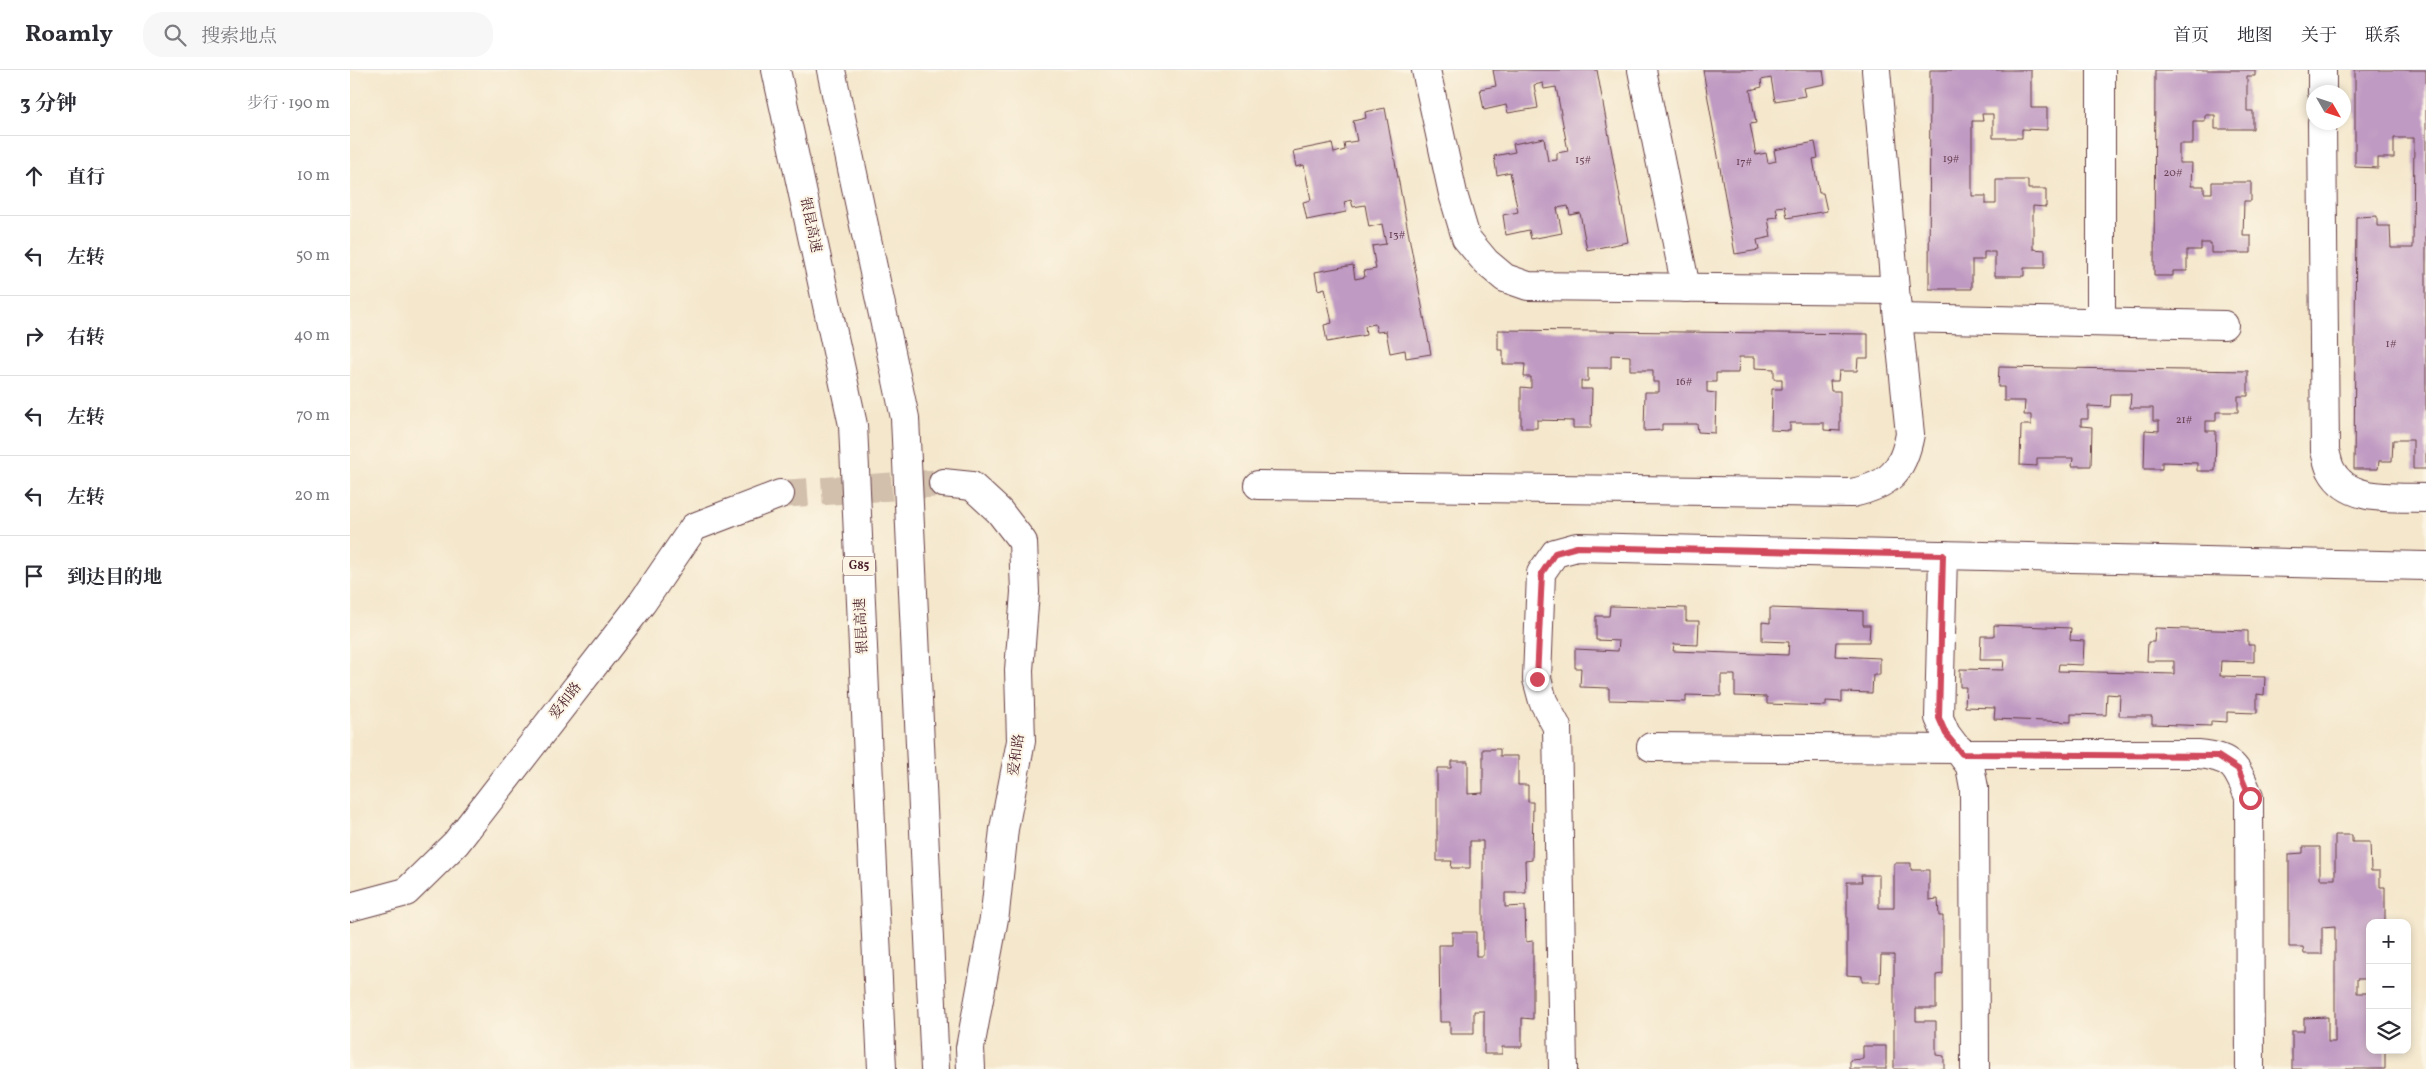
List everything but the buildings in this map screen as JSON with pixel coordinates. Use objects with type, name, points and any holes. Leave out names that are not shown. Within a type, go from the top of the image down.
[{"type":"main road","name":"银昆高速","points":[[776,70],[853,425],[882,1069]]},
{"type":"main road","points":[[830,70],[905,418],[935,1069]]},
{"type":"main road","points":[[1426,70],[1453,194],[1466,238],[1486,262],[1505,278],[1528,286],[1894,290]]},
{"type":"main road","points":[[1642,70],[1686,288]]},
{"type":"main road","points":[[1258,485],[1852,492],[1874,488],[1892,476],[1906,456],[1910,434],[1894,290],[1876,70]]},
{"type":"main road","points":[[2101,70],[2101,322]]},
{"type":"main road","points":[[2322,70],[2322,85]]},
{"type":"main road","points":[[2322,130],[2325,451],[2331,470],[2342,484],[2356,492],[2380,496],[2426,498]]},
{"type":"main road","points":[[1898,318],[2224,325]]},
{"type":"main road","name":"爱和路","points":[[943,483],[972,486],[999,511],[1023,542],[1025,592],[1019,670],[1021,741],[1004,829],[995,913],[970,1048],[971,1069]]},
{"type":"main road","name":"爱和路","points":[[350,907],[406,892],[456,844],[642,603],[694,527],[780,494]]},
{"type":"main road","points":[[1563,1069],[1557,727],[1543,702],[1537,679],[1542,573],[1555,553],[1577,547],[2426,566]]},
{"type":"main road","points":[[1943,555],[1939,718],[1946,734],[1970,766],[1974,788],[1975,1069]]},
{"type":"main road","points":[[1651,747],[2198,754],[2218,756],[2238,769],[2250,798],[2250,1069]]},
{"type":"tunnel","points":[[780,494],[943,483]]},
{"type":"route","points":[[1537,679],[1542,573],[1555,553],[1577,547],[1943,555],[1939,718],[1946,734],[1962,754],[2198,754],[2218,756],[2238,769],[2250,798]]}]
